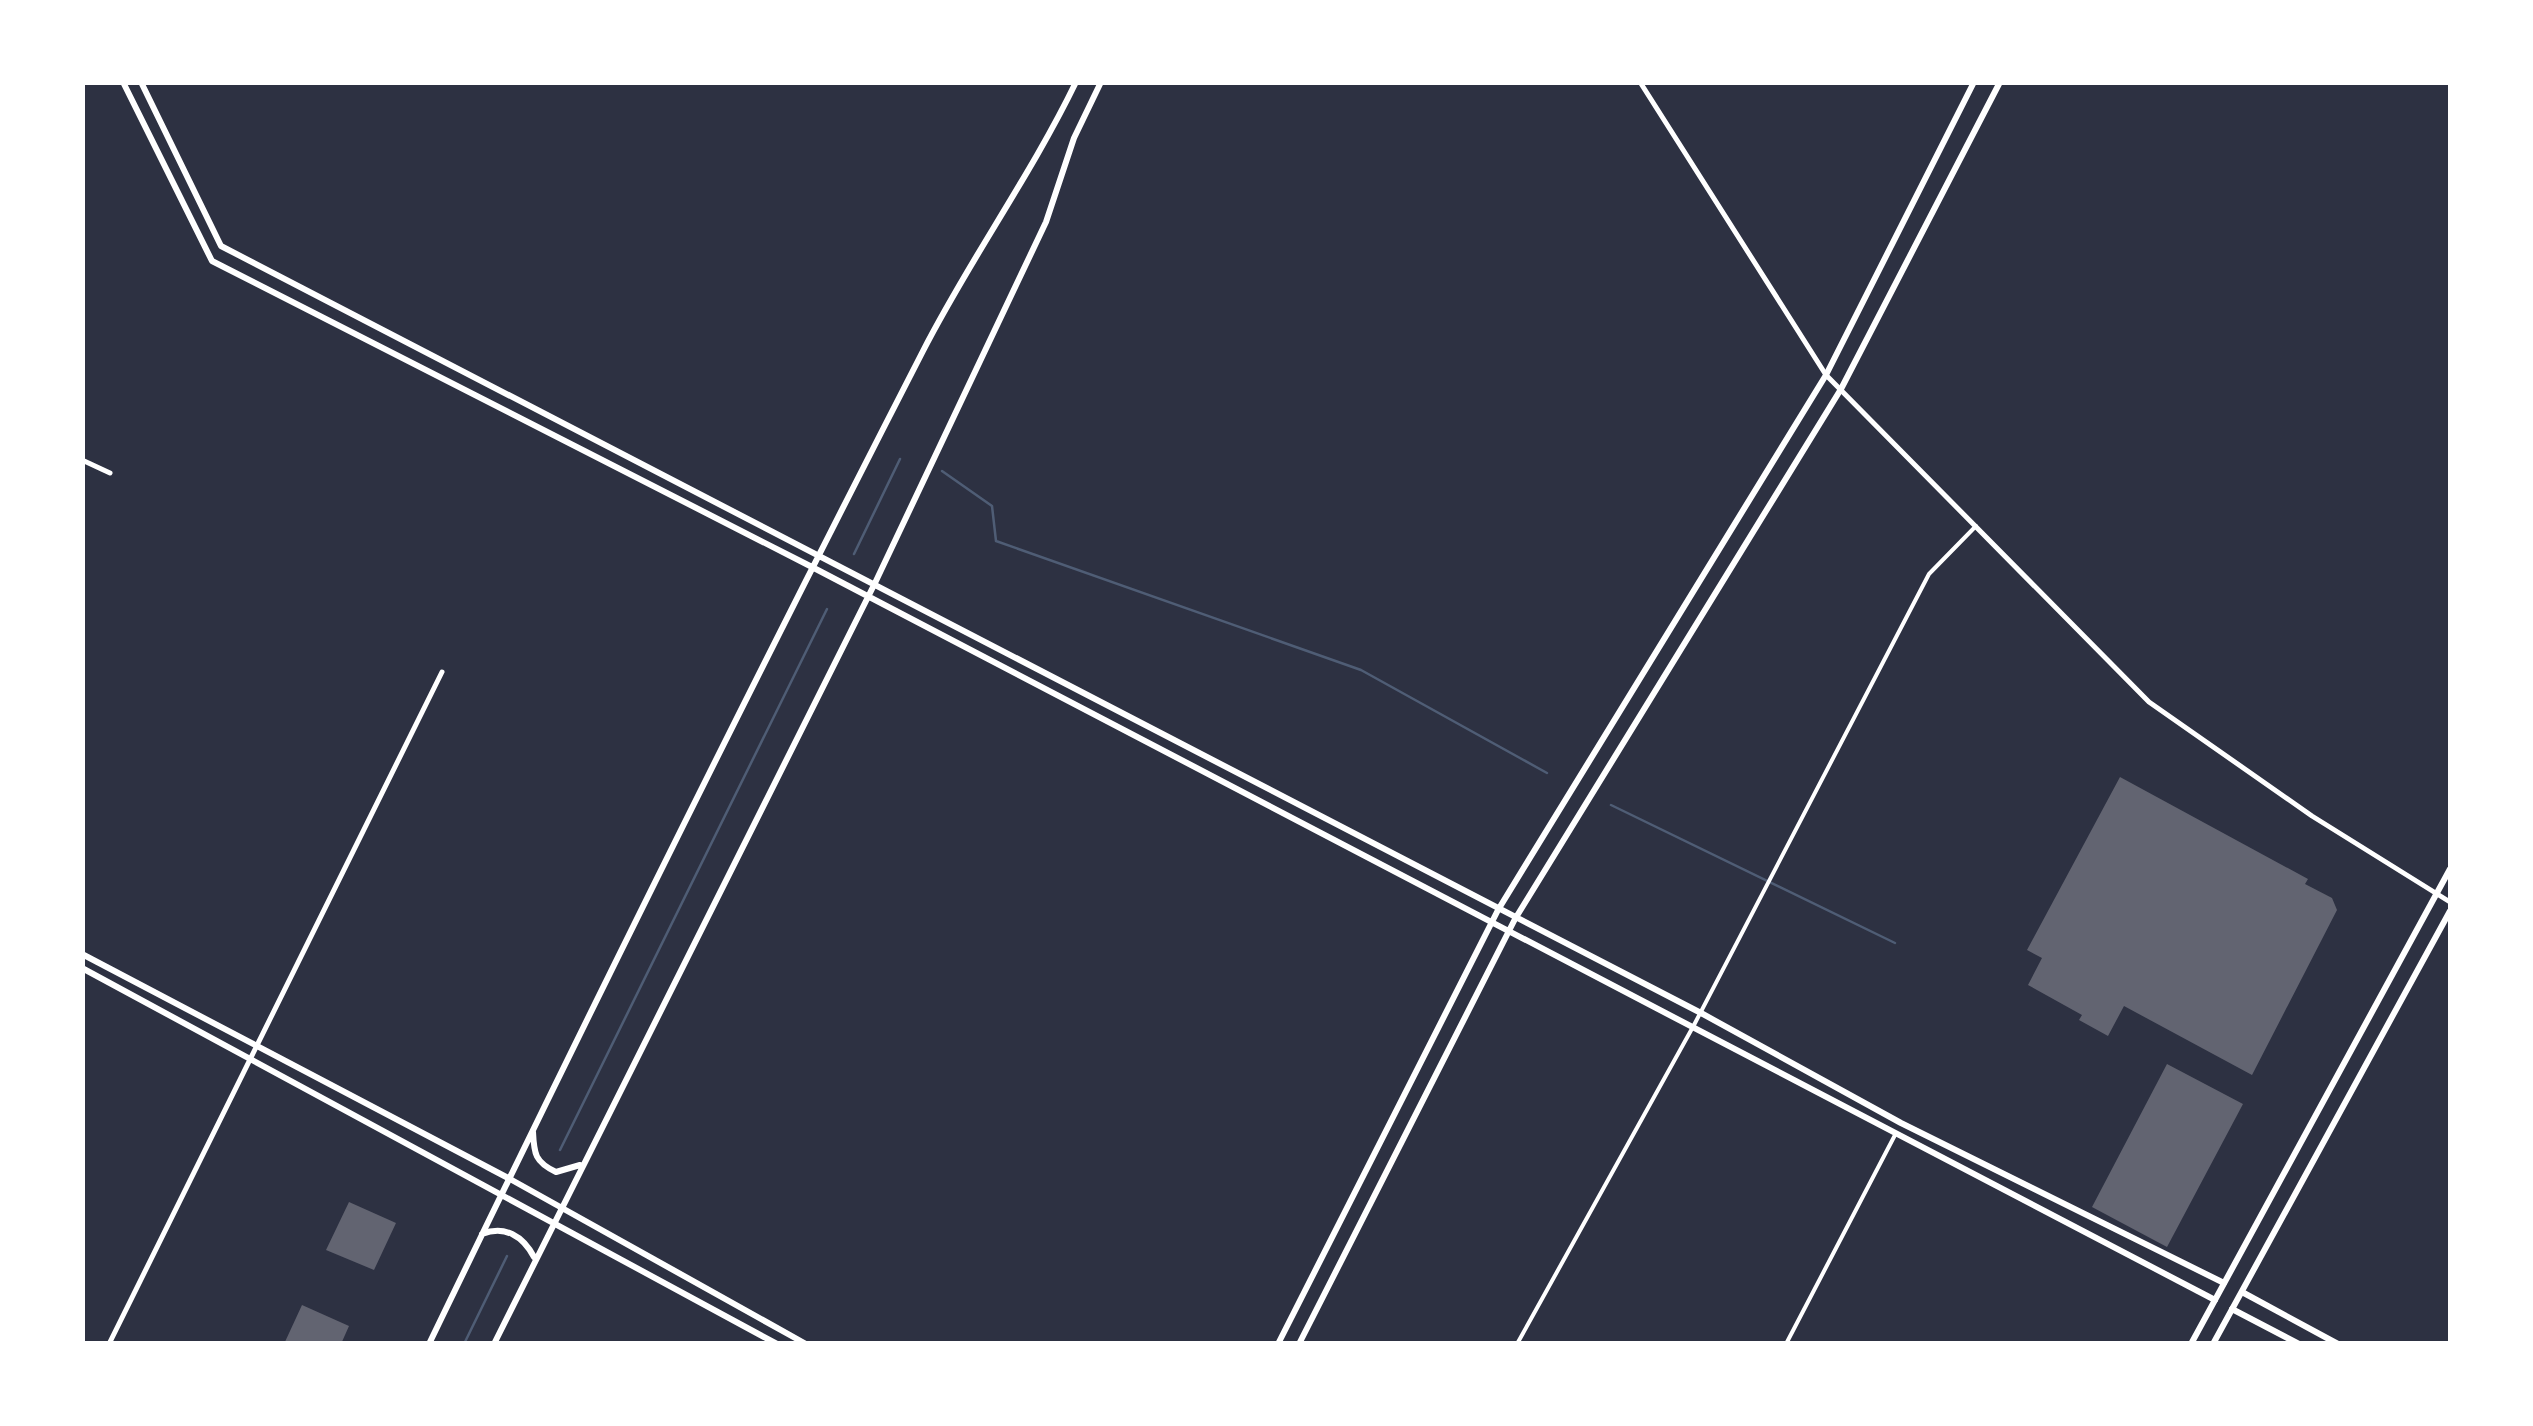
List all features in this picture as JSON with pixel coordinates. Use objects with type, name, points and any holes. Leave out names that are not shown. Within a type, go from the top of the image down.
[{"type":"main road","points":[[123,82],[212,261],[812,567],[2215,1300]]},
{"type":"main road","points":[[141,82],[221,246],[1701,1012],[1901,1123],[2224,1282]]},
{"type":"main road","points":[[429,1344],[812,567],[967,265],[1054,127],[1076,82]]},
{"type":"main road","points":[[494,1344],[876,584],[1046,222],[1074,138],[1101,82]]},
{"type":"main road","points":[[1278,1344],[1498,910],[1826,375],[1974,82]]},
{"type":"main road","points":[[1299,1344],[1515,919],[1840,389],[2000,82]]},
{"type":"main road","points":[[2191,1344],[2450,869]]},
{"type":"main road","points":[[2213,1344],[2450,911]]},
{"type":"main road","points":[[82,954],[510,1179],[806,1344]]},
{"type":"main road","points":[[82,968],[777,1344]]},
{"type":"main road","points":[[533,1131],[534,1156],[542,1166],[556,1172],[583,1163]]},
{"type":"main road","points":[[482,1234],[505,1230],[526,1242],[535,1258]]},
{"type":"main road","points":[[2242,1292],[2338,1344]]},
{"type":"main road","points":[[2232,1309],[2299,1344]]},
{"type":"street","points":[[1640,82],[1826,375],[2149,702],[2312,816],[2450,902]]},
{"type":"street","points":[[82,460],[110,473]]},
{"type":"street","points":[[1517,1344],[1701,1012],[1929,574],[1976,526]]},
{"type":"street","points":[[108,1344],[442,672]]},
{"type":"street","points":[[1786,1344],[1895,1134]]},
{"type":"building","points":[[2120,777],[2308,879],[2305,884],[2332,898],[2337,910],[2252,1075],[2124,1006],[2108,1036],[2079,1020],[2082,1015],[2028,985],[2042,958],[2027,950]]},
{"type":"building","points":[[2167,1064],[2243,1104],[2167,1247],[2092,1207]]},
{"type":"building","points":[[349,1202],[396,1223],[374,1270],[326,1250]]},
{"type":"building","points":[[302,1305],[349,1326],[341,1344],[284,1344]]},
{"type":"waterway","points":[[854,554],[900,459]]},
{"type":"waterway","points":[[942,471],[992,506],[996,541],[1361,670],[1547,773]]},
{"type":"waterway","points":[[560,1150],[827,609]]},
{"type":"waterway","points":[[1611,805],[1895,943]]},
{"type":"waterway","points":[[464,1344],[507,1256]]}]
